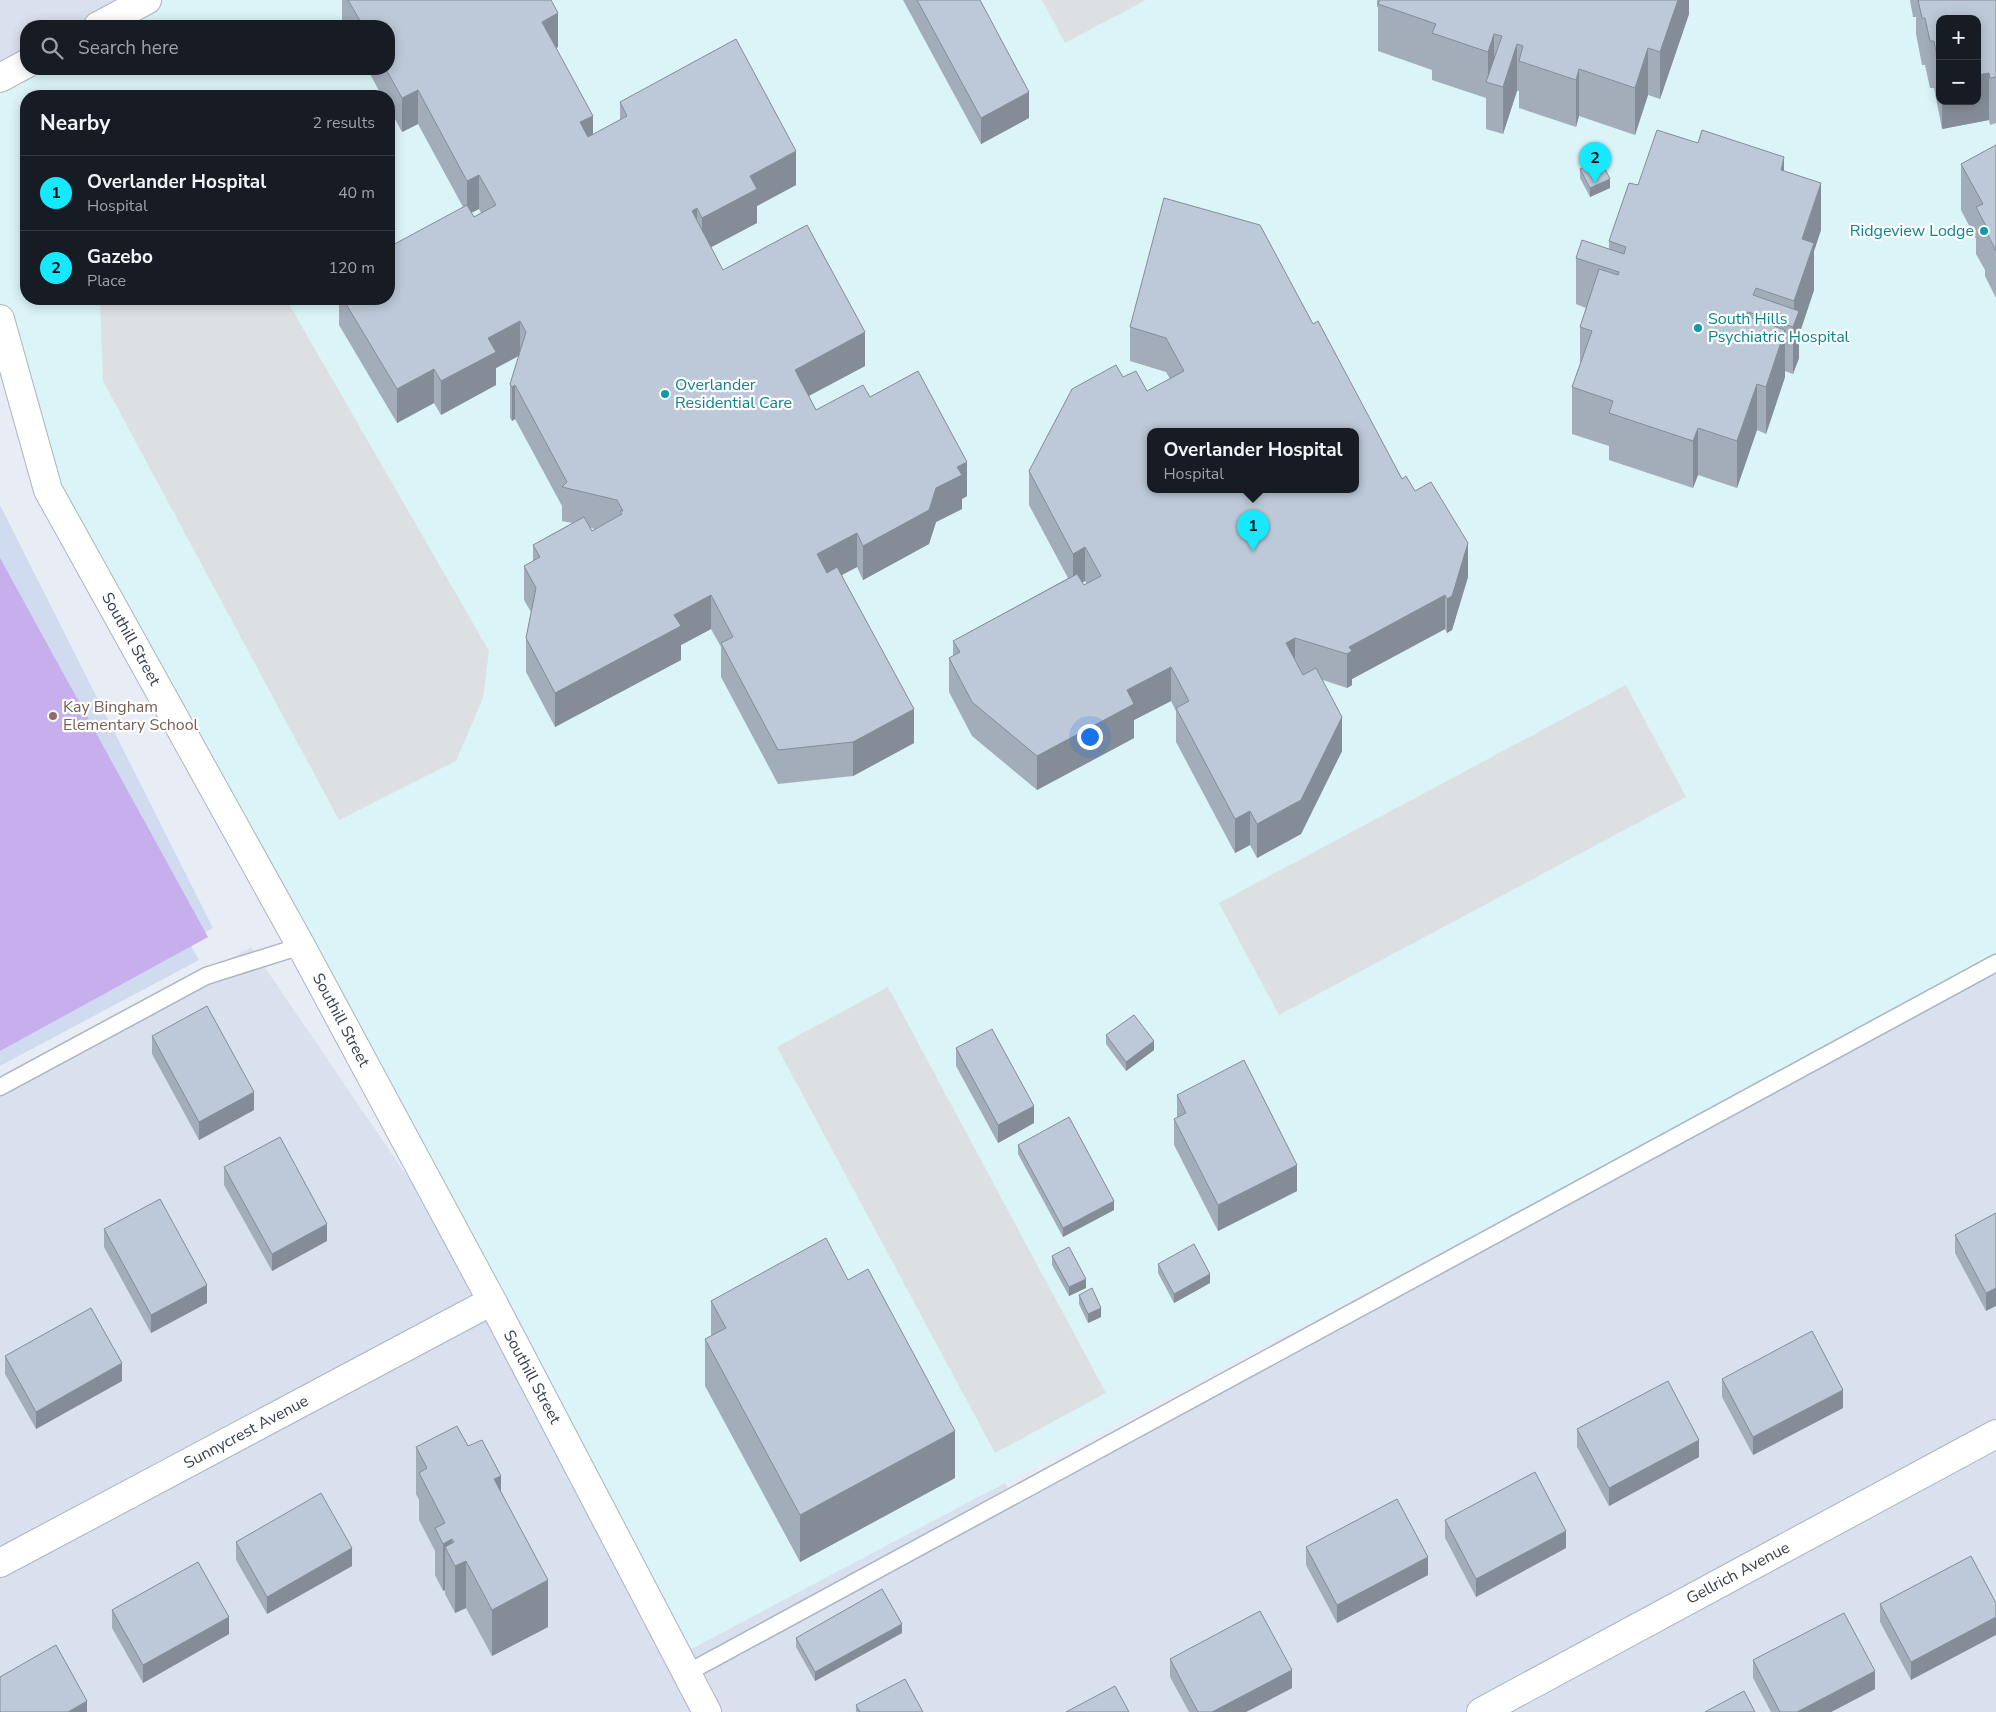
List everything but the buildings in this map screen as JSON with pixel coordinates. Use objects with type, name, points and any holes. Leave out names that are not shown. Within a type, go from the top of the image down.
[{"type":"street","points":[[109,20],[147,0]]},
{"type":"street","points":[[0,78],[20,67]]},
{"type":"street","name":"Southill Street","points":[[0,320],[48,490],[300,946],[492,1301],[708,1712]]},
{"type":"street","name":"Sunnycrest Avenue","points":[[0,1562],[492,1301]]},
{"type":"street","name":"Gellrich Avenue","points":[[1481,1712],[1996,1434]]},
{"type":"lane","points":[[0,1087],[206,976],[300,946]]},
{"type":"lane","points":[[687,1673],[1996,963]]},
{"type":"shaded area","points":[[0,0],[147,0],[109,20],[20,20],[20,67],[0,78]]},
{"type":"shaded area","points":[[144,0],[1996,0],[1996,958],[678,1656],[48,490],[0,319],[0,78],[20,71],[20,75],[395,75],[395,20],[107,20]]},
{"type":"shaded area","points":[[1042,0],[1146,0],[1065,43]]},
{"type":"shaded area","points":[[1996,0],[1996,1712],[0,1712],[0,1084],[251,947],[492,1301],[809,1129],[1009,1490],[1808,1060],[1348,132]]},
{"type":"shaded area","points":[[100,305],[289,305],[489,651],[483,698],[456,761],[339,820],[103,381]]},
{"type":"shaded area","name":"Kay Bingham Elementary School","points":[[0,505],[213,928],[189,942],[199,960],[0,1066]]},
{"type":"shaded area","name":"Kay Bingham Elementary School","points":[[0,558],[208,937],[0,1051]]},
{"type":"shaded area","points":[[1626,685],[1686,797],[1279,1015],[1219,903]]},
{"type":"shaded area","points":[[888,987],[1106,1393],[995,1453],[777,1047]]},
{"type":"place","name":"Gazebo","points":[[1595,183]]},
{"type":"place","name":"Ridgeview Lodge","points":[[1984,231]]},
{"type":"place","name":"South Hills Psychiatric Hospital","points":[[1698,328]]},
{"type":"place","name":"Overlander Residential Care","points":[[665,394]]},
{"type":"place","name":"Overlander Hospital","points":[[1253,551]]},
{"type":"place","name":"Kay Bingham Elementary School","points":[[53,716]]}]
